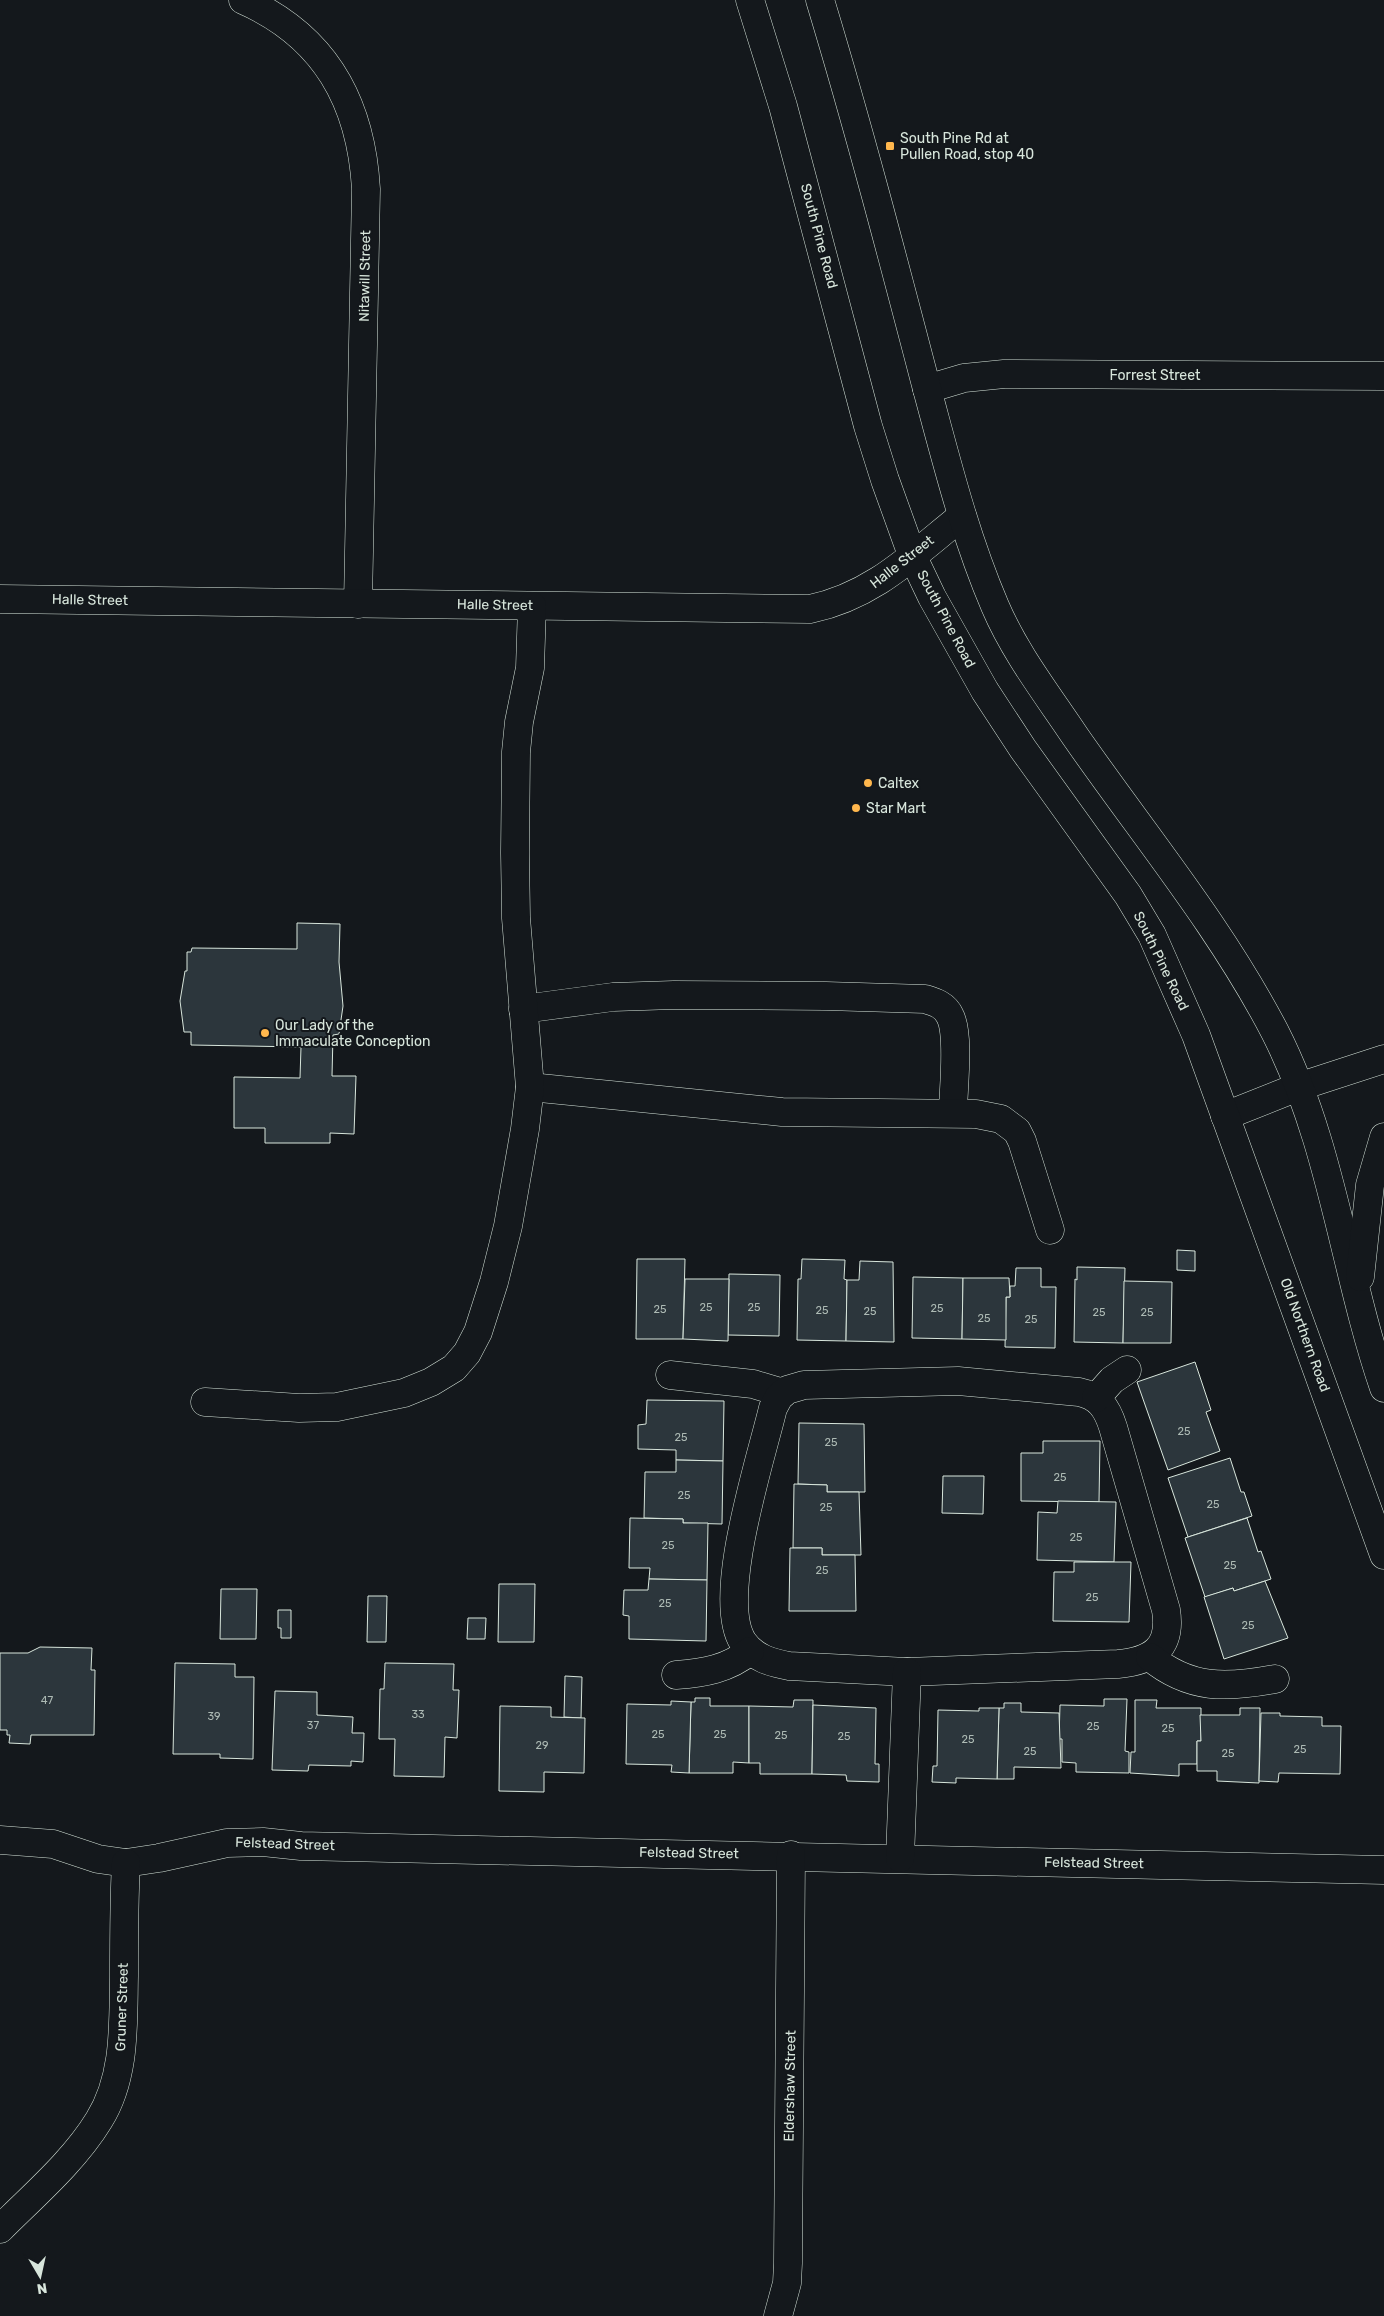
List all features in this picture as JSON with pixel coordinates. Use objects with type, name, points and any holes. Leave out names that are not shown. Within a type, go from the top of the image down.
[{"type":"main road","name":"Nitawill Street","points":[[243,0],[277,17],[308,43],[329,69],[347,100],[358,130],[364,160],[366,199],[358,604]]},
{"type":"main road","name":"South Pine Road","points":[[750,0],[783,106],[868,426],[912,555],[932,597],[985,691],[1023,749],[1128,895],[1152,935],[1196,1035],[1225,1116]]},
{"type":"main road","points":[[820,0],[869,170],[962,516],[997,611],[1015,644],[1077,738],[1220,938],[1276,1035],[1298,1087],[1331,1184],[1370,1348],[1384,1388]]},
{"type":"main road","name":"Forrest Street","points":[[927,389],[964,378],[1004,374],[1384,376]]},
{"type":"main road","name":"Halle Street","points":[[0,599],[810,609],[833,604],[868,589],[962,516]]},
{"type":"main road","points":[[205,1402],[299,1408],[337,1407],[404,1393],[431,1382],[454,1368],[467,1352],[478,1332],[494,1282],[515,1188],[530,1087],[516,918],[516,752],[519,722],[530,668],[532,606]]},
{"type":"main road","points":[[523,1009],[613,997],[674,995],[925,999],[937,1003],[951,1017],[954,1039],[952,1114]]},
{"type":"main road","points":[[1225,1116],[1298,1087],[1384,1059]]},
{"type":"main road","points":[[530,1087],[742,1110],[952,1114],[990,1116],[1001,1119],[1018,1131],[1050,1230]]},
{"type":"main road","name":"Old Northern Road","points":[[1225,1116],[1384,1555]]},
{"type":"main road","points":[[1358,1299],[1370,1185],[1384,1137]]},
{"type":"main road","points":[[1096,1398],[1112,1380],[1126,1370]]},
{"type":"main road","points":[[670,1375],[753,1384],[782,1393]]},
{"type":"main road","points":[[963,1382],[1079,1392],[1096,1398],[1107,1411],[1113,1427],[1166,1610],[1168,1622],[1160,1648],[1150,1657],[1136,1662],[1118,1664],[907,1672],[800,1667],[770,1662],[750,1651],[740,1636],[736,1620],[735,1594],[738,1561],[743,1530],[773,1408],[782,1393],[796,1387],[816,1384],[963,1382]]},
{"type":"main road","points":[[676,1675],[716,1669],[737,1662],[750,1651]]},
{"type":"main road","points":[[1150,1657],[1168,1671],[1192,1680],[1236,1685],[1274,1679]]},
{"type":"main road","points":[[900,1858],[907,1672]]},
{"type":"main road","name":"Felstead Street","points":[[0,1840],[53,1844],[98,1859],[126,1862],[159,1858],[211,1845],[248,1841],[301,1846],[1384,1870]]},
{"type":"main road","name":"Eldershaw Street","points":[[778,2316],[787,2283],[788,2263],[791,1856]]},
{"type":"main road","name":"Gruner Street","points":[[0,2229],[76,2150],[100,2120],[112,2093],[119,2066],[123,2035],[126,1862]]},
{"type":"building","name":"Our Lady of the Immaculate Conception","points":[[297,923],[340,924],[339,962],[343,1006],[339,1034],[333,1035],[332,1076],[356,1076],[354,1134],[330,1133],[330,1143],[265,1143],[265,1128],[234,1128],[234,1077],[300,1078],[301,1047],[191,1045],[191,1032],[184,1032],[180,1001],[185,971],[187,971],[187,952],[191,952],[192,948],[297,949]]},
{"type":"building","points":[[1177,1250],[1195,1251],[1195,1271],[1177,1270]]},
{"type":"building","points":[[637,1259],[685,1259],[683,1339],[636,1339]]},
{"type":"building","points":[[802,1259],[845,1260],[844,1279],[847,1280],[846,1341],[797,1340],[798,1279],[801,1279]]},
{"type":"building","points":[[860,1261],[893,1262],[894,1342],[846,1341],[847,1280],[859,1280]]},
{"type":"building","points":[[1077,1267],[1125,1268],[1123,1343],[1074,1342],[1075,1279],[1077,1280]]},
{"type":"building","points":[[1016,1268],[1041,1268],[1041,1287],[1056,1287],[1055,1348],[1005,1347],[1006,1297],[1010,1297],[1010,1286],[1015,1286]]},
{"type":"building","points":[[729,1274],[780,1275],[779,1336],[728,1335]]},
{"type":"building","points":[[913,1277],[963,1278],[962,1339],[912,1338]]},
{"type":"building","points":[[963,1278],[1009,1278],[1010,1297],[1006,1297],[1006,1340],[962,1339]]},
{"type":"building","points":[[685,1279],[729,1279],[728,1341],[683,1339]]},
{"type":"building","points":[[1124,1281],[1172,1282],[1171,1343],[1123,1343]]},
{"type":"building","points":[[1195,1362],[1211,1410],[1206,1412],[1220,1451],[1168,1470],[1137,1382]]},
{"type":"building","points":[[647,1400],[724,1401],[723,1461],[676,1460],[676,1450],[638,1449],[638,1425],[646,1424]]},
{"type":"building","points":[[799,1423],[864,1424],[865,1492],[827,1492],[827,1485],[798,1484]]},
{"type":"building","points":[[1043,1441],[1100,1441],[1099,1502],[1021,1501],[1021,1453],[1043,1453]]},
{"type":"building","points":[[1230,1458],[1241,1492],[1244,1492],[1252,1516],[1188,1537],[1168,1478]]},
{"type":"building","points":[[676,1460],[723,1461],[722,1524],[683,1523],[683,1519],[644,1518],[645,1472],[676,1472]]},
{"type":"building","points":[[943,1476],[984,1476],[983,1514],[942,1513]]},
{"type":"building","points":[[794,1484],[827,1485],[827,1492],[859,1492],[861,1555],[822,1555],[822,1548],[793,1548]]},
{"type":"building","points":[[1058,1501],[1116,1502],[1114,1562],[1037,1560],[1038,1512],[1057,1513]]},
{"type":"building","points":[[630,1518],[683,1519],[683,1523],[708,1523],[707,1580],[649,1579],[650,1568],[629,1568]]},
{"type":"building","points":[[1247,1518],[1258,1552],[1261,1551],[1271,1579],[1234,1591],[1233,1588],[1205,1597],[1185,1538]]},
{"type":"building","points":[[790,1548],[822,1548],[822,1555],[855,1555],[856,1611],[789,1611]]},
{"type":"building","points":[[1074,1562],[1131,1562],[1129,1622],[1053,1621],[1054,1572],[1074,1572]]},
{"type":"building","points":[[649,1579],[707,1580],[706,1641],[629,1639],[629,1616],[623,1615],[624,1590],[648,1590]]},
{"type":"building","points":[[1265,1581],[1288,1638],[1224,1659],[1204,1597],[1233,1588],[1234,1591]]},
{"type":"building","points":[[499,1584],[535,1584],[534,1642],[498,1642]]},
{"type":"building","points":[[221,1589],[257,1589],[256,1639],[220,1639]]},
{"type":"building","points":[[368,1596],[387,1596],[386,1642],[367,1642]]},
{"type":"building","points":[[278,1610],[291,1610],[291,1638],[281,1638],[281,1628],[278,1628]]},
{"type":"building","points":[[468,1618],[486,1618],[485,1639],[467,1639]]},
{"type":"building","points":[[40,1647],[92,1648],[91,1670],[95,1670],[94,1735],[31,1735],[30,1744],[9,1743],[10,1735],[7,1735],[7,1730],[0,1730],[0,1653],[28,1653]]},
{"type":"building","points":[[175,1663],[235,1664],[235,1677],[254,1677],[253,1759],[220,1758],[220,1754],[173,1754]]},
{"type":"building","points":[[385,1663],[454,1664],[453,1690],[459,1690],[457,1738],[445,1737],[444,1777],[394,1776],[395,1739],[379,1739],[380,1689],[384,1689]]},
{"type":"building","points":[[565,1676],[582,1677],[581,1718],[564,1717]]},
{"type":"building","points":[[275,1691],[317,1692],[317,1715],[353,1717],[352,1733],[364,1733],[363,1762],[351,1761],[351,1766],[309,1765],[308,1771],[272,1770]]},
{"type":"building","points":[[695,1698],[710,1698],[710,1706],[749,1706],[749,1763],[733,1762],[733,1773],[689,1773],[691,1702],[695,1702]]},
{"type":"building","points":[[1104,1699],[1127,1699],[1125,1751],[1129,1752],[1129,1773],[1076,1772],[1076,1763],[1062,1762],[1062,1739],[1059,1739],[1060,1705],[1104,1706]]},
{"type":"building","points":[[794,1700],[813,1700],[812,1774],[760,1774],[760,1763],[749,1763],[749,1706],[793,1707]]},
{"type":"building","points":[[1135,1700],[1157,1700],[1156,1708],[1201,1708],[1201,1741],[1197,1741],[1197,1764],[1179,1764],[1179,1776],[1130,1773],[1131,1752],[1135,1752]]},
{"type":"building","points":[[671,1701],[691,1702],[689,1773],[671,1772],[672,1765],[626,1764],[627,1704],[671,1705]]},
{"type":"building","points":[[1004,1703],[1021,1703],[1021,1712],[1059,1713],[1061,1768],[1014,1767],[1014,1779],[997,1779],[999,1708],[1004,1708]]},
{"type":"building","points":[[813,1705],[876,1708],[875,1764],[879,1764],[879,1782],[847,1781],[846,1775],[812,1774]]},
{"type":"building","points":[[500,1706],[551,1707],[551,1717],[585,1718],[584,1773],[544,1772],[544,1792],[499,1791]]},
{"type":"building","points":[[979,1708],[999,1708],[997,1779],[956,1778],[956,1783],[932,1782],[933,1766],[937,1766],[938,1710],[979,1711]]},
{"type":"building","points":[[1240,1708],[1260,1708],[1259,1783],[1217,1781],[1217,1771],[1197,1771],[1197,1741],[1201,1741],[1200,1715],[1240,1715]]},
{"type":"building","points":[[1261,1713],[1280,1713],[1280,1716],[1322,1717],[1322,1726],[1341,1726],[1340,1774],[1279,1773],[1278,1782],[1259,1781]]},
{"type":"place","name":"South Pine Rd at Pullen Road, stop 40","points":[[890,146]]},
{"type":"place","name":"Caltex","points":[[868,783]]},
{"type":"place","name":"Star Mart","points":[[856,808]]},
{"type":"place","name":"Our Lady of the Immaculate Conception","points":[[265,1033]]}]
